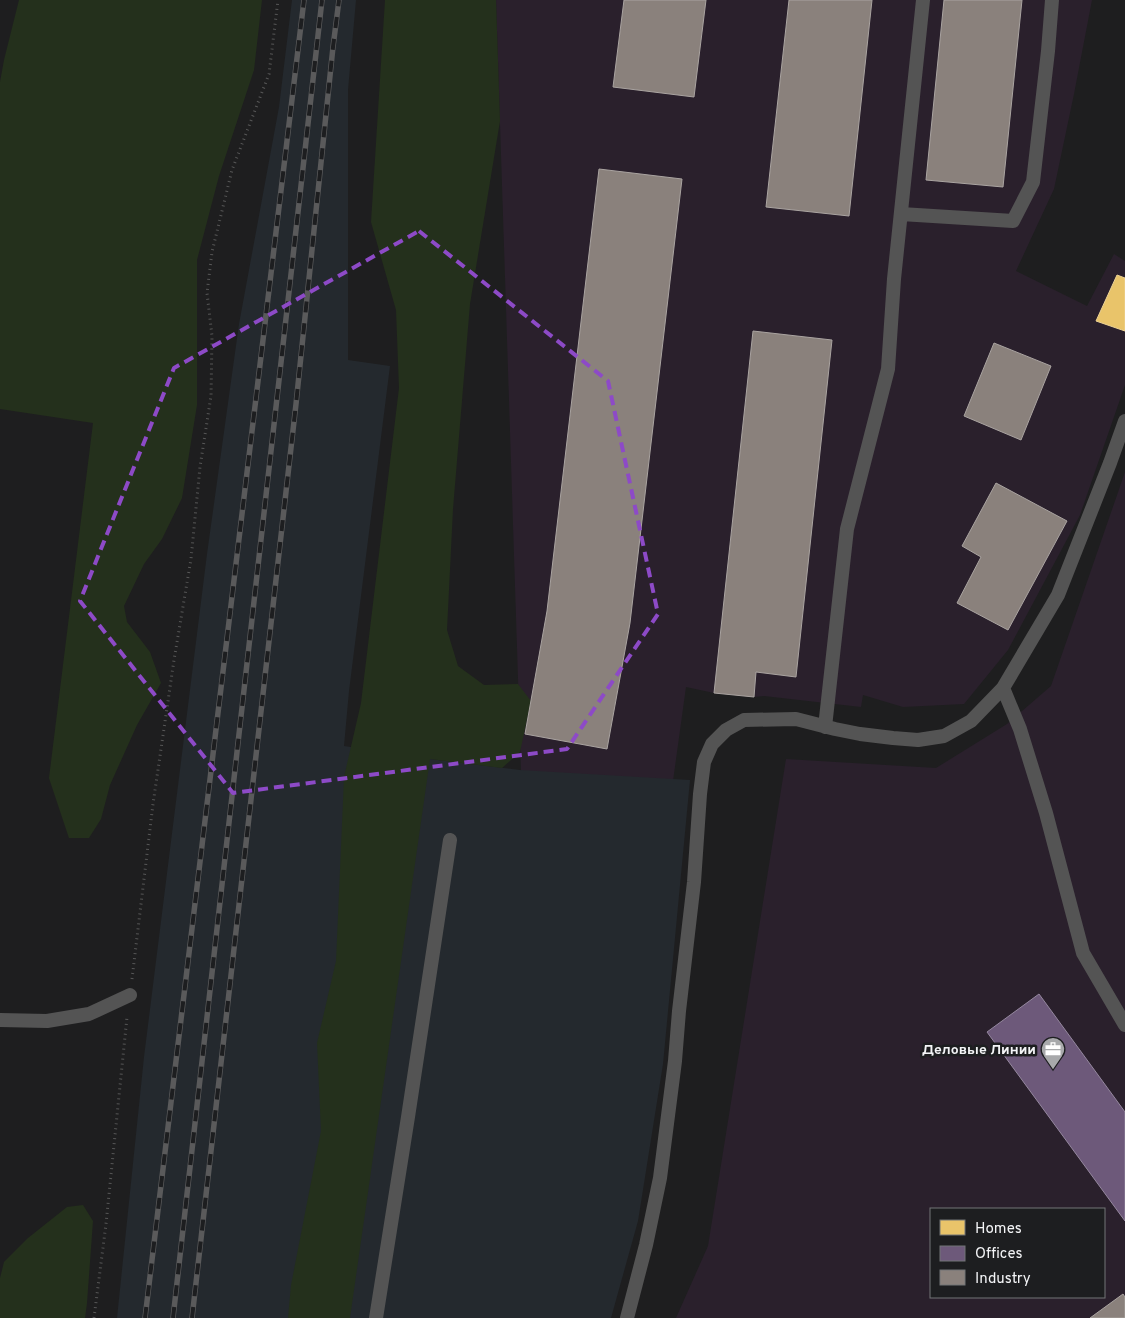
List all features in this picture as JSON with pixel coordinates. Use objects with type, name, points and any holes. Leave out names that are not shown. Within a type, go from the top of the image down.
[{"type":"lane","points":[[825,727],[847,528],[888,369],[894,279],[923,0]]},
{"type":"lane","points":[[901,214],[1013,221],[1033,182],[1052,0]]},
{"type":"lane","points":[[627,1318],[646,1246],[660,1178],[694,882],[700,794],[704,762],[712,744],[726,730],[744,720],[796,719],[860,734],[918,740],[944,736],[971,721],[1003,688],[1058,595],[1125,421]]},
{"type":"lane","points":[[1003,688],[1020,729],[1043,804],[1083,954],[1125,1025]]},
{"type":"lane","points":[[376,1318],[450,840]]},
{"type":"lane","points":[[0,1020],[47,1022],[89,1014],[130,995]]},
{"type":"path","points":[[94,1318],[153,804],[191,559],[200,468],[211,396],[212,336],[207,293],[212,252],[232,170],[269,74],[278,0]]},
{"type":"highlighted area","points":[[419,231],[608,381],[658,614],[567,749],[233,793],[80,601],[174,368]]},
{"type":"shaded area","points":[[292,0],[356,0],[348,90],[348,360],[390,366],[349,691],[344,746],[520,770],[690,780],[663,1064],[638,1221],[611,1318],[117,1318],[144,1057],[207,554],[239,324],[279,107]]},
{"type":"shaded area","points":[[496,0],[1092,0],[1054,189],[1016,271],[1087,306],[1114,254],[1125,261],[1125,385],[1080,515],[1008,650],[964,704],[903,707],[863,695],[861,707],[764,696],[754,697],[714,693],[686,687],[673,781],[521,771]]},
{"type":"shaded area","points":[[1125,472],[1125,1318],[676,1318],[708,1246],[786,759],[936,768],[1007,724],[1051,686]]},
{"type":"green space","points":[[19,0],[262,0],[254,70],[219,176],[197,260],[197,405],[182,498],[162,539],[144,564],[124,606],[127,622],[150,652],[161,683],[137,725],[110,785],[101,819],[89,838],[69,838],[49,778],[93,423],[0,409],[0,82]]},
{"type":"green space","points":[[385,0],[496,0],[500,121],[470,304],[453,509],[447,630],[458,666],[484,685],[518,684],[531,701],[520,752],[502,768],[430,759],[350,1318],[288,1318],[291,1285],[321,1131],[317,1043],[336,961],[344,777],[361,703],[399,388],[396,310],[371,222]]},
{"type":"green space","points":[[83,1205],[93,1221],[85,1318],[0,1318],[0,1278],[4,1262],[28,1238],[67,1207]]},
{"type":"building: Homes","points":[[1117,275],[1125,278],[1125,331],[1096,321]]},
{"type":"building: Offices","points":[[1039,994],[1125,1112],[1125,1221],[987,1032]]},
{"type":"building: Industry","points":[[624,0],[706,0],[694,97],[613,87]]},
{"type":"building: Industry","points":[[789,0],[872,0],[849,216],[766,207]]},
{"type":"building: Industry","points":[[944,0],[1022,0],[1003,187],[926,180]]},
{"type":"building: Industry","points":[[599,169],[682,179],[630,623],[607,749],[525,734],[547,611]]},
{"type":"building: Industry","points":[[753,331],[832,340],[796,677],[756,672],[754,697],[714,693]]},
{"type":"building: Industry","points":[[994,343],[1051,366],[1021,440],[964,416]]},
{"type":"building: Industry","points":[[996,483],[1067,521],[1008,630],[957,603],[981,557],[962,546]]},
{"type":"building: Industry","points":[[1123,1294],[1125,1297],[1125,1318],[1090,1318]]},
{"type":"railway","points":[[145,1318],[304,0]]},
{"type":"railway","points":[[173,1318],[322,0]]},
{"type":"railway","points":[[192,1318],[296,404],[339,0]]},
{"type":"place","name":"Деловые Линии","points":[[1053,1070]]}]
